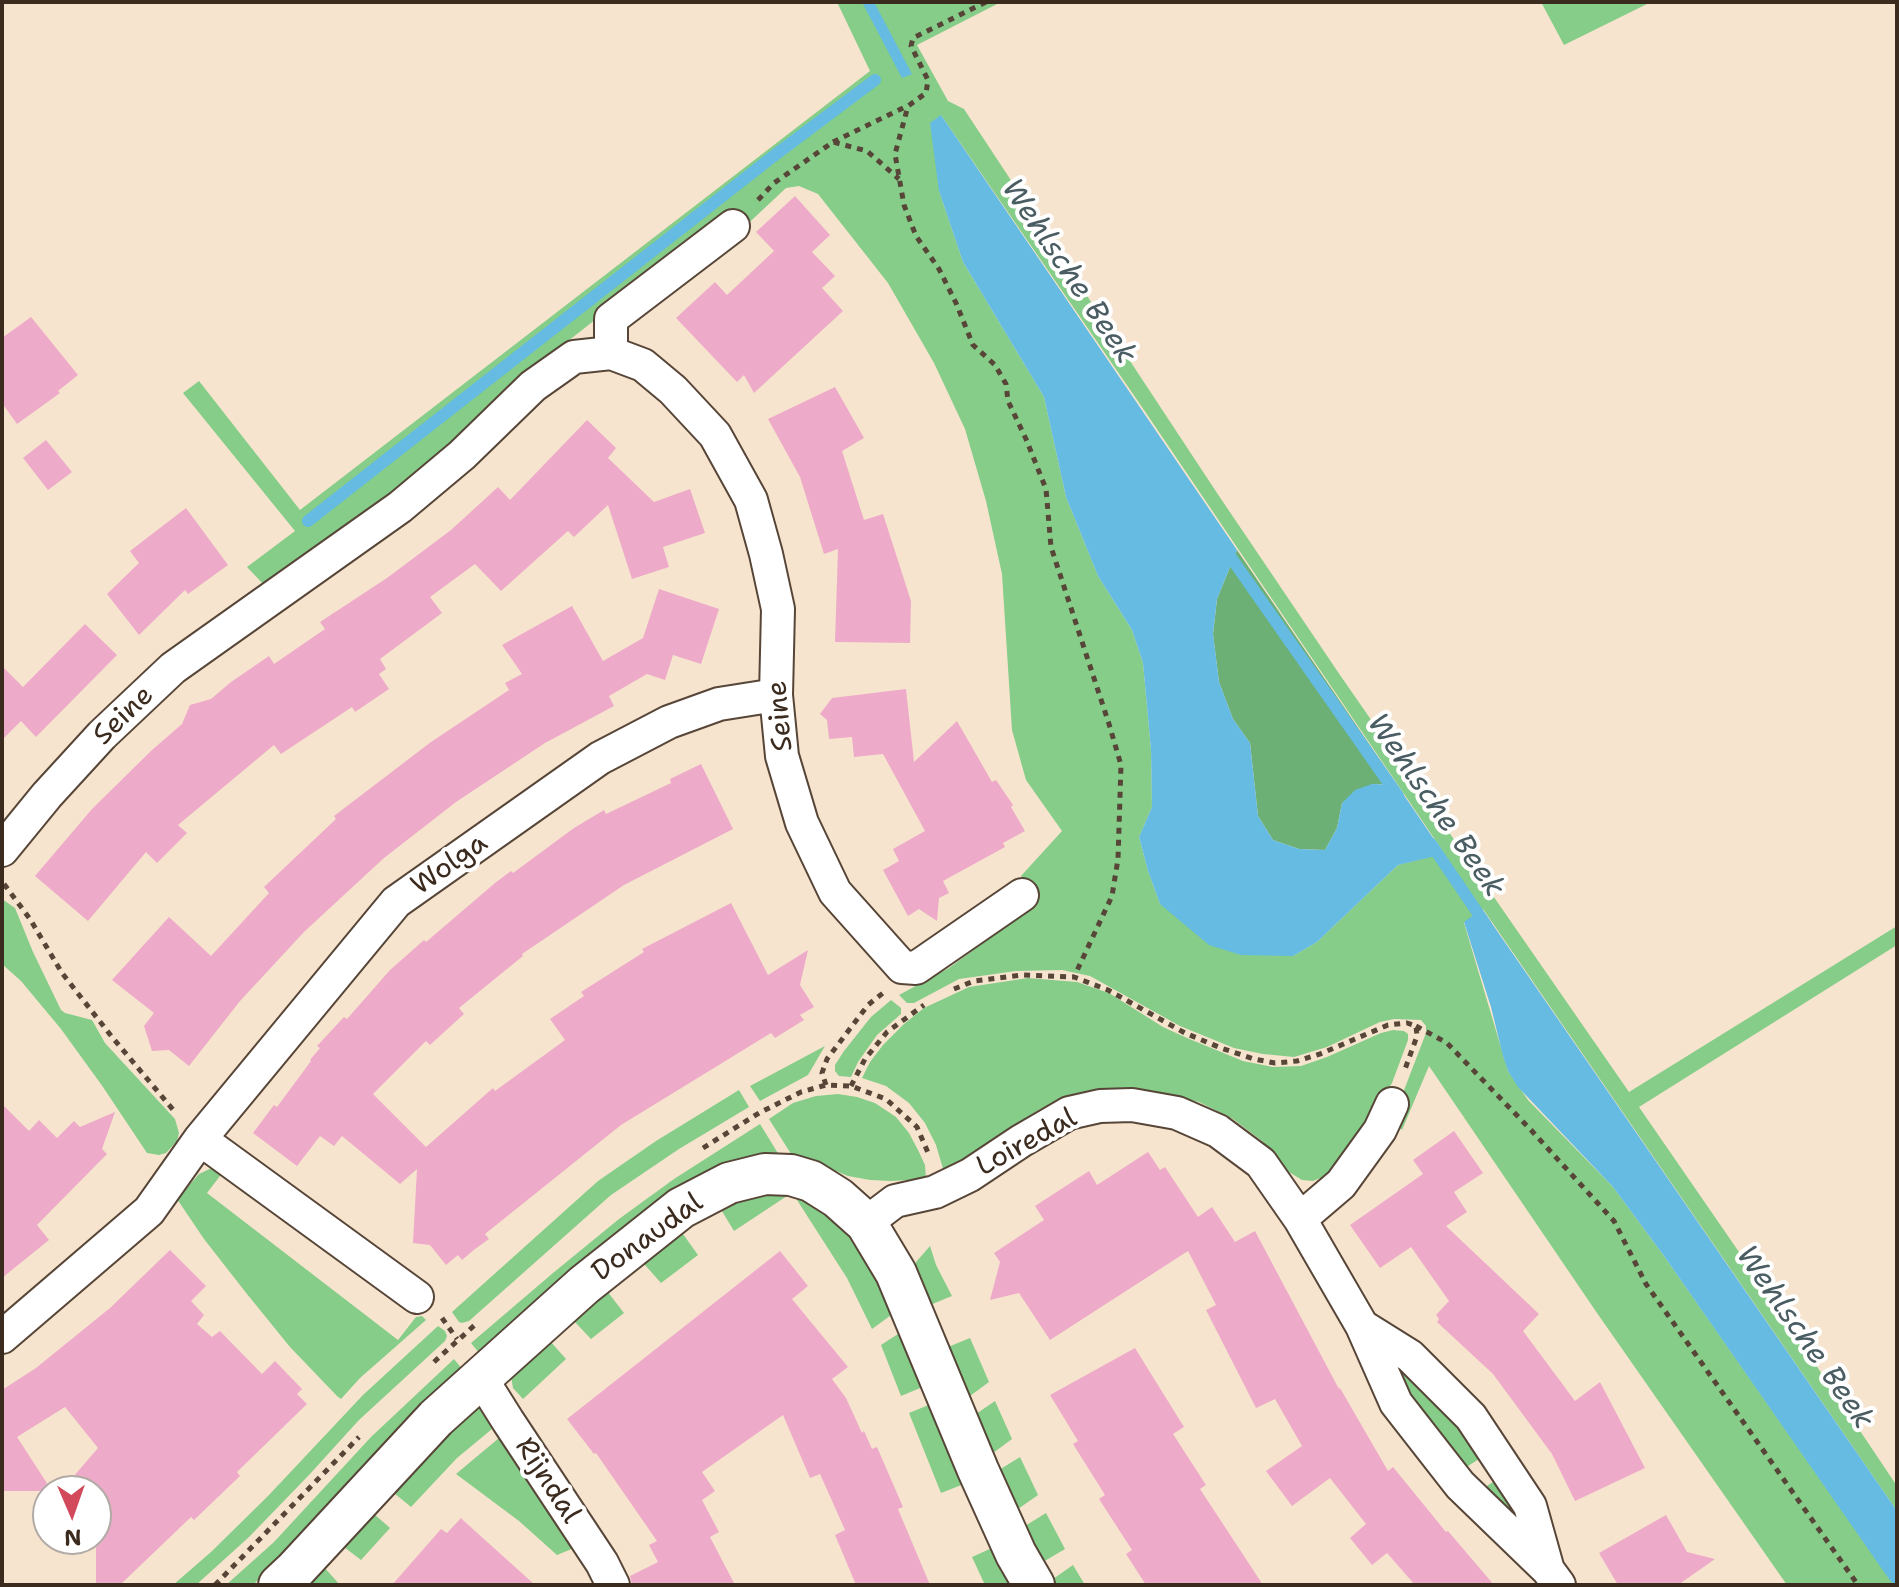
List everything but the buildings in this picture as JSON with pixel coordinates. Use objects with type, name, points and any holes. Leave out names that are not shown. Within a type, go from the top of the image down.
[{"type":"street","points":[[611,353],[611,319],[733,226]]},
{"type":"street","name":"Seine","points":[[2,850],[102,735],[173,668],[400,507],[462,455],[533,386],[574,357],[611,353],[643,365],[673,390],[715,435],[751,500],[778,609],[776,695],[782,756],[802,823],[835,892],[902,967],[916,968],[1022,895]]},
{"type":"street","name":"Wolga","points":[[2,1337],[149,1211],[200,1139],[396,902],[600,758],[669,722],[719,704],[776,695]]},
{"type":"street","points":[[1300,1219],[1341,1184],[1380,1130],[1392,1104]]},
{"type":"street","name":"Loiredal","points":[[866,1223],[895,1201],[935,1192],[970,1175],[1069,1113],[1100,1106],[1132,1105],[1177,1113],[1218,1131],[1261,1163],[1300,1219],[1362,1326],[1396,1403],[1460,1485],[1553,1577]]},
{"type":"street","points":[[200,1139],[417,1297]]},
{"type":"street","name":"Donaudal","points":[[279,1585],[436,1418],[584,1285],[681,1208],[729,1183],[765,1174],[791,1175],[811,1181],[838,1198],[866,1223],[896,1273],[978,1470],[1016,1554],[1034,1585]]},
{"type":"street","name":"Loiredal","points":[[1362,1326],[1410,1356],[1471,1417],[1530,1506],[1553,1577]]},
{"type":"street","name":"Rijndal","points":[[481,1378],[602,1563],[613,1585]]},
{"type":"path","points":[[733,226],[774,183],[833,142],[908,106],[926,93],[928,80],[911,46],[913,38],[986,2]]},
{"type":"path","points":[[908,106],[895,154],[904,205],[916,236],[939,269],[956,303],[973,345],[995,365],[1006,384],[1008,401],[1046,489],[1051,547],[1121,765],[1118,859],[1112,896],[1074,977]]},
{"type":"path","points":[[833,142],[867,151],[900,180]]},
{"type":"path","points":[[2,881],[30,919],[62,973],[156,1091],[200,1139]]},
{"type":"path","points":[[948,991],[974,981],[1023,975],[1074,977],[1108,990],[1185,1033],[1221,1048],[1275,1063],[1320,1054],[1388,1025],[1407,1023],[1447,1043],[1614,1221],[1646,1284],[1858,1585]]},
{"type":"path","points":[[851,1086],[865,1059],[887,1032],[935,996]]},
{"type":"path","points":[[826,1085],[822,1073],[827,1059],[868,1005]]},
{"type":"path","points":[[1392,1104],[1417,1036],[1416,1026]]},
{"type":"path","points":[[417,1297],[439,1315],[481,1378]]},
{"type":"green space","points":[[837,2],[1001,2],[917,45],[948,101],[964,109],[1340,675],[1629,1092],[1897,926],[1897,945],[1639,1107],[1897,1486],[1897,1511],[1483,909],[1464,923],[1508,1071],[1528,1100],[1613,1187],[1894,1585],[1787,1585],[1429,1066],[1402,1130],[1397,1125],[1396,1111],[1426,1033],[1426,1026],[1421,1020],[1380,1022],[1327,1047],[1294,1057],[1234,1048],[1180,1026],[1090,976],[1062,970],[1016,971],[959,979],[914,1003],[907,1003],[899,995],[949,968],[1038,902],[1021,876],[1062,831],[1026,780],[1012,730],[1002,574],[986,501],[965,429],[934,363],[888,283],[818,194],[799,186],[786,188],[739,232],[643,282],[563,345],[399,492],[264,585],[247,567],[295,531],[183,393],[199,381],[300,510],[870,71]],"holes":[[[941,115],[1444,853],[1398,865],[1317,942],[1293,956],[1160,904],[1139,837],[1152,807],[1151,750],[1143,663],[1132,630],[1098,576],[1066,497],[1044,397],[963,262],[939,191]]]},
{"type":"green space","points":[[1541,2],[1651,2],[1564,45]]},
{"type":"green space","points":[[1237,550],[1397,785],[1372,784],[1342,803],[1337,828],[1325,850],[1299,849],[1273,840],[1258,816],[1250,743],[1233,719],[1219,682],[1213,634],[1217,599]]},
{"type":"green space","points":[[2,899],[15,908],[61,1010],[92,1020],[105,1043],[175,1119],[179,1133],[177,1141],[166,1153],[147,1153],[61,1029],[21,981],[2,964]]},
{"type":"green space","points":[[1028,978],[1077,982],[1109,993],[1163,1027],[1187,1038],[1243,1061],[1273,1067],[1301,1066],[1393,1030],[1404,1031],[1408,1034],[1408,1040],[1392,1083],[1363,1130],[1338,1163],[1325,1176],[1313,1181],[1302,1180],[1289,1172],[1262,1141],[1233,1119],[1199,1102],[1149,1090],[1109,1090],[1075,1096],[1040,1109],[1001,1134],[965,1163],[944,1172],[925,1123],[909,1103],[886,1086],[862,1078],[883,1045],[924,1008],[969,987]]},
{"type":"green space","points":[[891,1000],[901,1008],[901,1014],[877,1035],[851,1077],[839,1076],[835,1065],[844,1051],[871,1017]]},
{"type":"green space","points":[[825,1046],[808,1075],[760,1101],[750,1086]]},
{"type":"green space","points":[[739,1090],[749,1107],[611,1195],[469,1321],[459,1322],[452,1312],[598,1181]]},
{"type":"green space","points":[[838,1094],[875,1103],[896,1117],[919,1152],[925,1165],[926,1179],[870,1180],[848,1176],[793,1157],[769,1119],[793,1103]]},
{"type":"green space","points":[[760,1124],[779,1155],[480,1354],[471,1343],[619,1219],[674,1179]]},
{"type":"green space","points":[[218,1165],[223,1172],[207,1193],[398,1340],[416,1317],[422,1316],[426,1320],[360,1378],[341,1399],[290,1347],[204,1239],[177,1199],[199,1174]]},
{"type":"green space","points":[[787,1190],[787,1196],[734,1231],[720,1208],[721,1201]]},
{"type":"green space","points":[[798,1193],[838,1217],[870,1258],[894,1313],[872,1329],[847,1278],[797,1200]]},
{"type":"green space","points":[[676,1233],[683,1234],[698,1255],[661,1283],[645,1265],[645,1259]]},
{"type":"green space","points":[[930,1246],[952,1296],[930,1305],[914,1269]]},
{"type":"green space","points":[[607,1291],[624,1313],[591,1339],[573,1320]]},
{"type":"green space","points":[[438,1326],[445,1331],[445,1341],[359,1420],[249,1537],[196,1585],[173,1585],[268,1496],[363,1395]]},
{"type":"green space","points":[[901,1332],[925,1386],[901,1396],[881,1345]]},
{"type":"green space","points":[[970,1338],[989,1382],[970,1396],[963,1393],[948,1347]]},
{"type":"green space","points":[[550,1341],[566,1359],[523,1399],[513,1388],[511,1377]]},
{"type":"green space","points":[[1387,1356],[1448,1412],[1480,1451],[1479,1459],[1465,1468],[1409,1397]]},
{"type":"green space","points":[[454,1359],[463,1370],[253,1585],[226,1585],[274,1542],[371,1437]]},
{"type":"green space","points":[[995,1401],[1012,1439],[993,1453],[987,1451],[976,1414]]},
{"type":"green space","points":[[931,1404],[964,1484],[941,1493],[909,1413]]},
{"type":"green space","points":[[473,1408],[489,1411],[498,1424],[457,1458],[411,1507],[394,1493],[394,1486]]},
{"type":"green space","points":[[505,1433],[574,1548],[557,1555],[519,1521],[456,1474]]},
{"type":"green space","points":[[1020,1457],[1038,1495],[1018,1509],[1012,1508],[999,1470]]},
{"type":"green space","points":[[1493,1482],[1501,1483],[1528,1530],[1482,1489]]},
{"type":"green space","points":[[367,1512],[390,1528],[361,1560],[344,1547],[344,1539]]},
{"type":"green space","points":[[1046,1513],[1065,1549],[1043,1562],[1025,1526]]},
{"type":"green space","points":[[994,1547],[1018,1585],[985,1585],[972,1557]]},
{"type":"green space","points":[[1073,1565],[1085,1585],[1051,1585],[1053,1579]]},
{"type":"green space","points":[[323,1566],[340,1585],[298,1585]]},
{"type":"water","points":[[862,2],[874,2],[912,74],[902,78]]},
{"type":"water","points":[[941,115],[1237,550],[1217,599],[1213,634],[1219,682],[1233,719],[1250,743],[1258,816],[1273,840],[1299,849],[1325,850],[1337,828],[1342,803],[1355,790],[1372,784],[1397,785],[1444,854],[1398,865],[1317,942],[1293,956],[1241,955],[1209,945],[1160,904],[1139,837],[1152,807],[1151,750],[1143,663],[1132,630],[1098,576],[1066,497],[1044,397],[963,262],[939,191],[930,123]]},
{"type":"water","points":[[1482,909],[1897,1511],[1897,1585],[1889,1579],[1613,1187],[1518,1087],[1508,1071],[1464,922]]},
{"type":"waterway","points":[[308,521],[875,80]]},
{"type":"waterway","name":"Wehlsche Beek","points":[[1225,549],[1398,796]]},
{"type":"waterway","name":"Wehlsche Beek","points":[[1431,844],[1486,925]]}]
